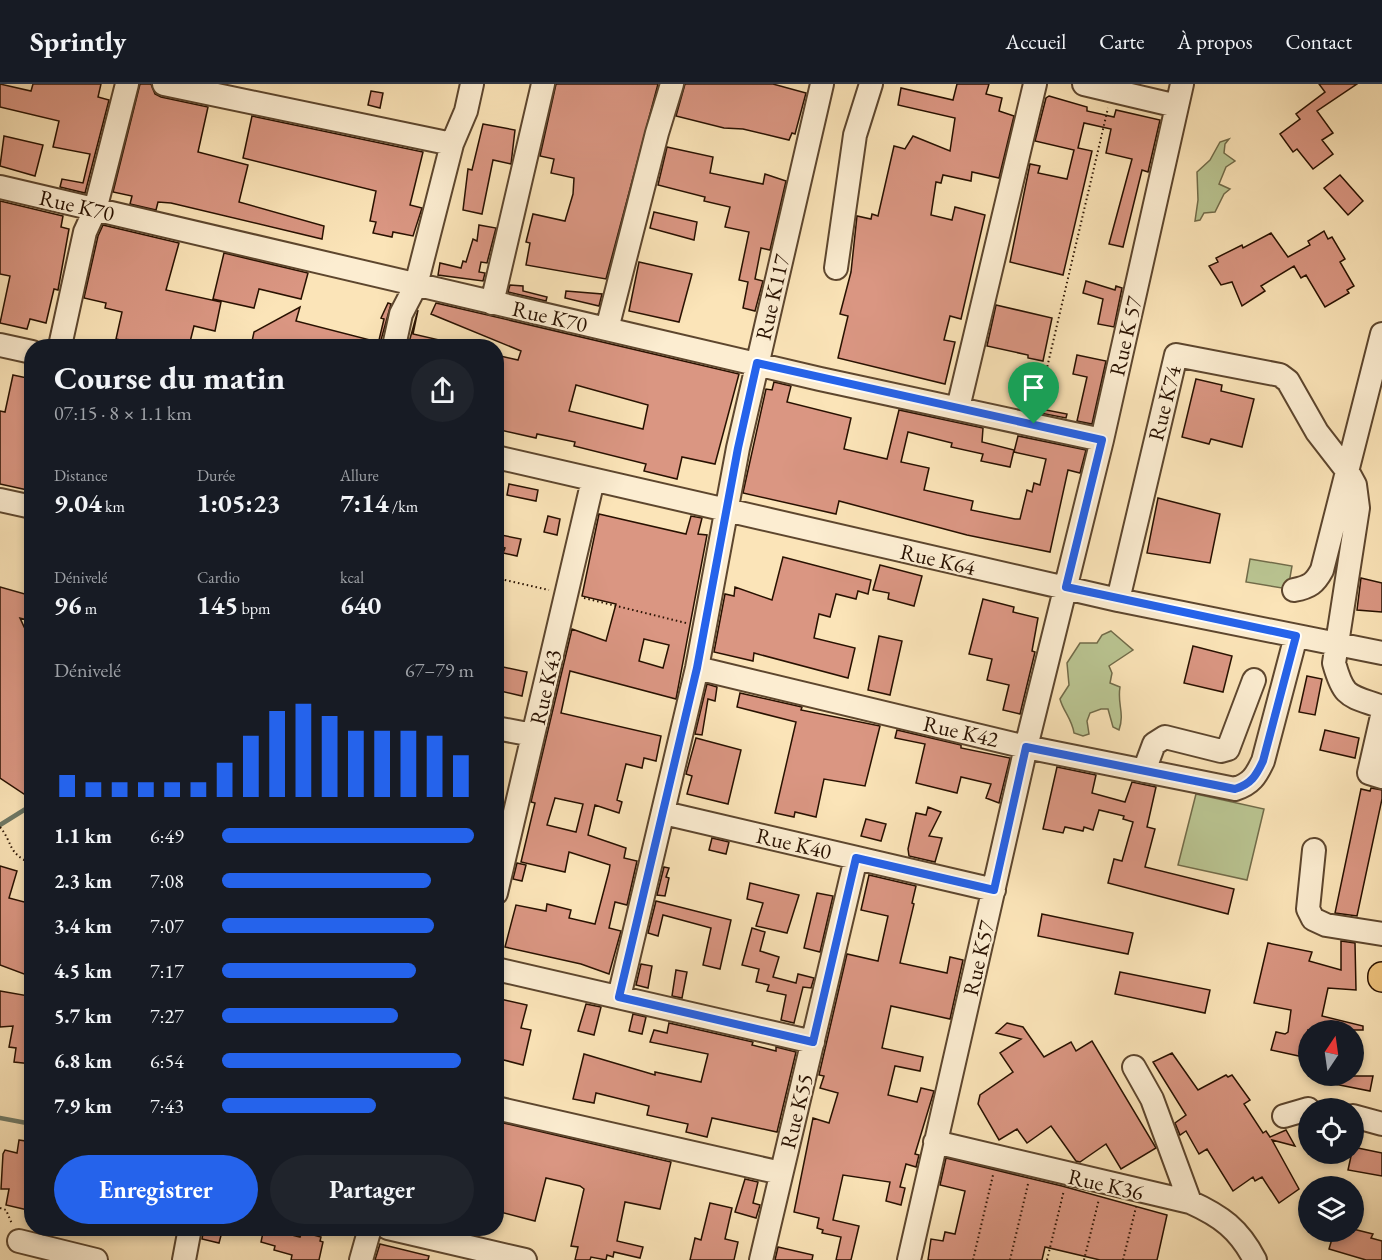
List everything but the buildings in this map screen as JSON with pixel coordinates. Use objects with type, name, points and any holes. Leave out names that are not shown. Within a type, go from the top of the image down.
[{"type":"street","points":[[62,339],[85,231],[95,210],[127,84]]},
{"type":"street","points":[[164,84],[452,144]]},
{"type":"street","points":[[396,339],[401,314],[416,285],[452,144],[466,111],[472,84]]},
{"type":"street","points":[[492,303],[543,84]]},
{"type":"street","points":[[607,329],[657,133],[672,84]]},
{"type":"street","name":"Rue K117","points":[[619,997],[697,668],[738,448],[822,84]]},
{"type":"street","points":[[836,268],[855,135],[871,84]]},
{"type":"street","points":[[958,408],[1035,84]]},
{"type":"street","points":[[1084,84],[1112,90],[1180,95]]},
{"type":"street","name":"Rue K 57","points":[[1066,587],[1102,440],[1180,95]]},
{"type":"street","name":"Rue K70","points":[[0,187],[492,303],[1102,440]]},
{"type":"street","points":[[1294,590],[1308,588],[1315,583],[1322,570],[1382,334]]},
{"type":"street","points":[[0,345],[24,350]]},
{"type":"street","name":"Rue K74","points":[[1118,600],[1176,355],[1284,377],[1317,432],[1348,471]]},
{"type":"street","name":"Rue K64","points":[[504,459],[1118,600],[1382,653]]},
{"type":"street","points":[[1348,471],[1355,485],[1358,508],[1335,644],[1334,663],[1340,685],[1348,695],[1382,707]]},
{"type":"street","name":"Rue K43","points":[[504,859],[593,480]]},
{"type":"street","points":[[0,500],[24,505]]},
{"type":"street","name":"Rue K57","points":[[909,1260],[1026,747],[1066,587]]},
{"type":"street","name":"Rue K42","points":[[697,668],[1026,747],[1235,789],[1247,785],[1256,775],[1263,761],[1296,636]]},
{"type":"street","points":[[1144,771],[1154,744],[1165,737],[1221,751],[1228,749],[1254,680]]},
{"type":"street","points":[[1382,716],[1369,773],[1382,777]]},
{"type":"street","points":[[504,730],[533,735]]},
{"type":"street","name":"Rue K40","points":[[664,813],[994,890]]},
{"type":"street","points":[[1314,849],[1308,909],[1313,919],[1326,925],[1382,934]]},
{"type":"street","name":"Rue K55","points":[[761,1260],[856,858]]},
{"type":"street","points":[[504,971],[813,1042]]},
{"type":"street","points":[[1134,1067],[1152,1099],[1190,1202]]},
{"type":"street","points":[[504,1110],[781,1173]]},
{"type":"street","points":[[1284,1116],[1298,1112]]},
{"type":"street","points":[[1364,1119],[1382,1124]]},
{"type":"street","name":"Rue K36","points":[[935,1142],[1032,1167],[1190,1202],[1224,1219],[1247,1245],[1255,1260]]},
{"type":"street","points":[[184,1260],[188,1236]]},
{"type":"street","points":[[361,1260],[368,1236]]},
{"type":"street","points":[[436,1236],[525,1260]]},
{"type":"street","points":[[19,1241],[96,1260]]},
{"type":"path","points":[[1034,424],[1112,90]]},
{"type":"path","points":[[504,580],[705,627]]},
{"type":"path","points":[[0,827],[4,831],[10,848],[24,860]]},
{"type":"path","points":[[973,1260],[997,1158]]},
{"type":"path","points":[[1010,1260],[1032,1167]]},
{"type":"path","points":[[1047,1260],[1067,1175]]},
{"type":"path","points":[[1084,1260],[1102,1183]]},
{"type":"path","points":[[1123,1260],[1139,1192]]},
{"type":"path","points":[[0,1208],[6,1210],[19,1241]]},
{"type":"green space","points":[[1229,139],[1225,144],[1224,153],[1235,161],[1226,167],[1219,184],[1230,189],[1224,194],[1215,212],[1204,213],[1200,220],[1195,221],[1198,200],[1197,172],[1210,160],[1220,142]]},
{"type":"green space","points":[[1250,559],[1292,566],[1288,589],[1246,582]]},
{"type":"green space","points":[[1111,631],[1133,650],[1109,666],[1112,673],[1110,683],[1120,687],[1119,730],[1113,727],[1108,709],[1101,709],[1090,713],[1087,721],[1089,734],[1083,736],[1074,733],[1060,699],[1069,685],[1067,663],[1080,643],[1097,643],[1102,635]]},
{"type":"green space","points":[[1196,794],[1264,809],[1247,880],[1178,865]]},
{"type":"waterway","points":[[0,825],[24,810]]},
{"type":"waterway","points":[[0,1118],[24,1122]]},
{"type":"route","points":[[757,363],[820,379],[1034,424],[1102,440],[1066,587],[1118,600],[1296,636],[1263,761],[1256,775],[1247,785],[1235,789],[1026,747],[994,890],[856,858],[813,1042],[619,997],[697,668],[738,448],[757,363]]}]
